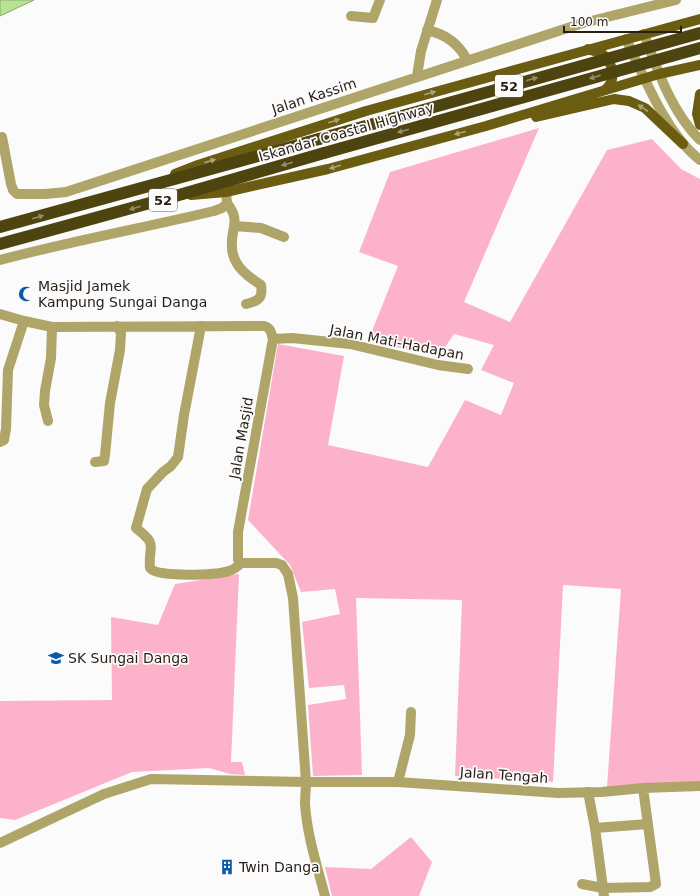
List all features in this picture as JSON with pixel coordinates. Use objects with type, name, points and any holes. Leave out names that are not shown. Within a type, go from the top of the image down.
[{"type":"highway","name":"Iskandar Coastal Highway","points":[[0,227],[700,33]]},
{"type":"highway","name":"Iskandar Coastal Highway","points":[[3,244],[179,196],[324,153],[700,48]]},
{"type":"main road","points":[[148,187],[198,164],[366,111],[700,19]]},
{"type":"main road","points":[[680,25],[672,38],[669,47],[672,57],[678,65],[684,67],[699,65]]},
{"type":"main road","points":[[588,49],[601,53],[611,67],[613,75],[611,83],[605,90]]},
{"type":"main road","points":[[179,196],[226,198],[486,126],[659,74],[699,65]]},
{"type":"main road","points":[[700,94],[698,114],[700,125]]},
{"type":"main road","points":[[486,126],[544,116],[614,100],[629,100],[645,108],[682,144]]},
{"type":"street","points":[[351,16],[373,18],[380,0]]},
{"type":"street","points":[[417,76],[421,51],[437,0]]},
{"type":"street","name":"Jalan Kassim","points":[[2,137],[12,190],[17,194],[66,192],[417,76],[583,23],[676,0]]},
{"type":"street","points":[[427,30],[437,32],[452,41],[462,50],[467,60]]},
{"type":"street","points":[[644,34],[659,74],[673,103],[690,130],[700,140]]},
{"type":"street","points":[[626,39],[656,102],[682,144],[700,160]]},
{"type":"street","points":[[361,95],[366,111]]},
{"type":"street","points":[[66,192],[71,207]]},
{"type":"street","points":[[226,198],[234,217],[235,226],[232,243],[234,259],[239,269],[261,285],[262,292],[260,298],[255,302],[246,304]]},
{"type":"street","points":[[0,260],[65,243],[133,230],[214,211],[222,208],[226,198]]},
{"type":"street","points":[[235,226],[260,228],[284,237]]},
{"type":"street","points":[[0,314],[52,327],[264,326],[268,327],[272,338]]},
{"type":"street","points":[[0,442],[4,440],[6,429],[8,370],[24,321]]},
{"type":"street","points":[[95,462],[104,461],[105,455],[110,403],[120,350],[121,333],[117,326]]},
{"type":"street","points":[[201,326],[184,415],[178,457],[171,466],[147,489],[136,528],[148,538],[151,546],[150,568],[152,571],[157,573],[201,574],[229,572],[241,562],[276,563],[282,565],[288,574],[293,598],[306,782],[306,814],[314,856],[325,896]]},
{"type":"street","points":[[48,421],[44,405],[51,358],[52,327]]},
{"type":"street","name":"Jalan Mati-Hadapan","points":[[272,338],[292,338],[350,344],[438,365],[468,370]]},
{"type":"street","name":"Jalan Masjid","points":[[241,562],[238,560],[237,556],[238,532],[272,338]]},
{"type":"street","points":[[398,782],[410,735],[411,712]]},
{"type":"street","name":"Jalan Tengah","points":[[0,843],[104,794],[151,779],[398,782],[558,793],[700,786]]},
{"type":"street","points":[[582,884],[603,892],[650,887],[656,884],[643,788]]},
{"type":"street","points":[[588,792],[595,828],[603,892]]},
{"type":"street","points":[[595,828],[648,824]]},
{"type":"shaded area","points":[[0,0],[34,0],[0,16]]},
{"type":"shaded area","points":[[539,128],[464,302],[510,322],[607,150],[652,139],[681,169],[700,179],[700,783],[607,787],[621,589],[563,585],[553,782],[455,776],[462,600],[356,598],[362,775],[313,776],[308,705],[346,699],[344,685],[309,688],[302,622],[340,614],[335,589],[301,592],[290,565],[248,520],[278,344],[344,356],[328,445],[428,467],[465,400],[501,415],[514,383],[481,370],[494,345],[454,334],[439,356],[368,341],[398,266],[359,252],[390,172]]},
{"type":"shaded area","points":[[239,574],[231,762],[242,762],[245,775],[230,774],[209,768],[132,772],[15,820],[0,818],[0,701],[112,700],[111,617],[158,625],[175,584]]},
{"type":"shaded area","points":[[411,837],[432,862],[419,896],[332,896],[325,867],[371,869]]},
{"type":"place","name":"Masjid Jamek Kampung Sungai Danga","points":[[26,294]]},
{"type":"place","name":"SK Sungai Danga","points":[[56,658]]},
{"type":"place","name":"Twin Danga","points":[[227,867]]}]
